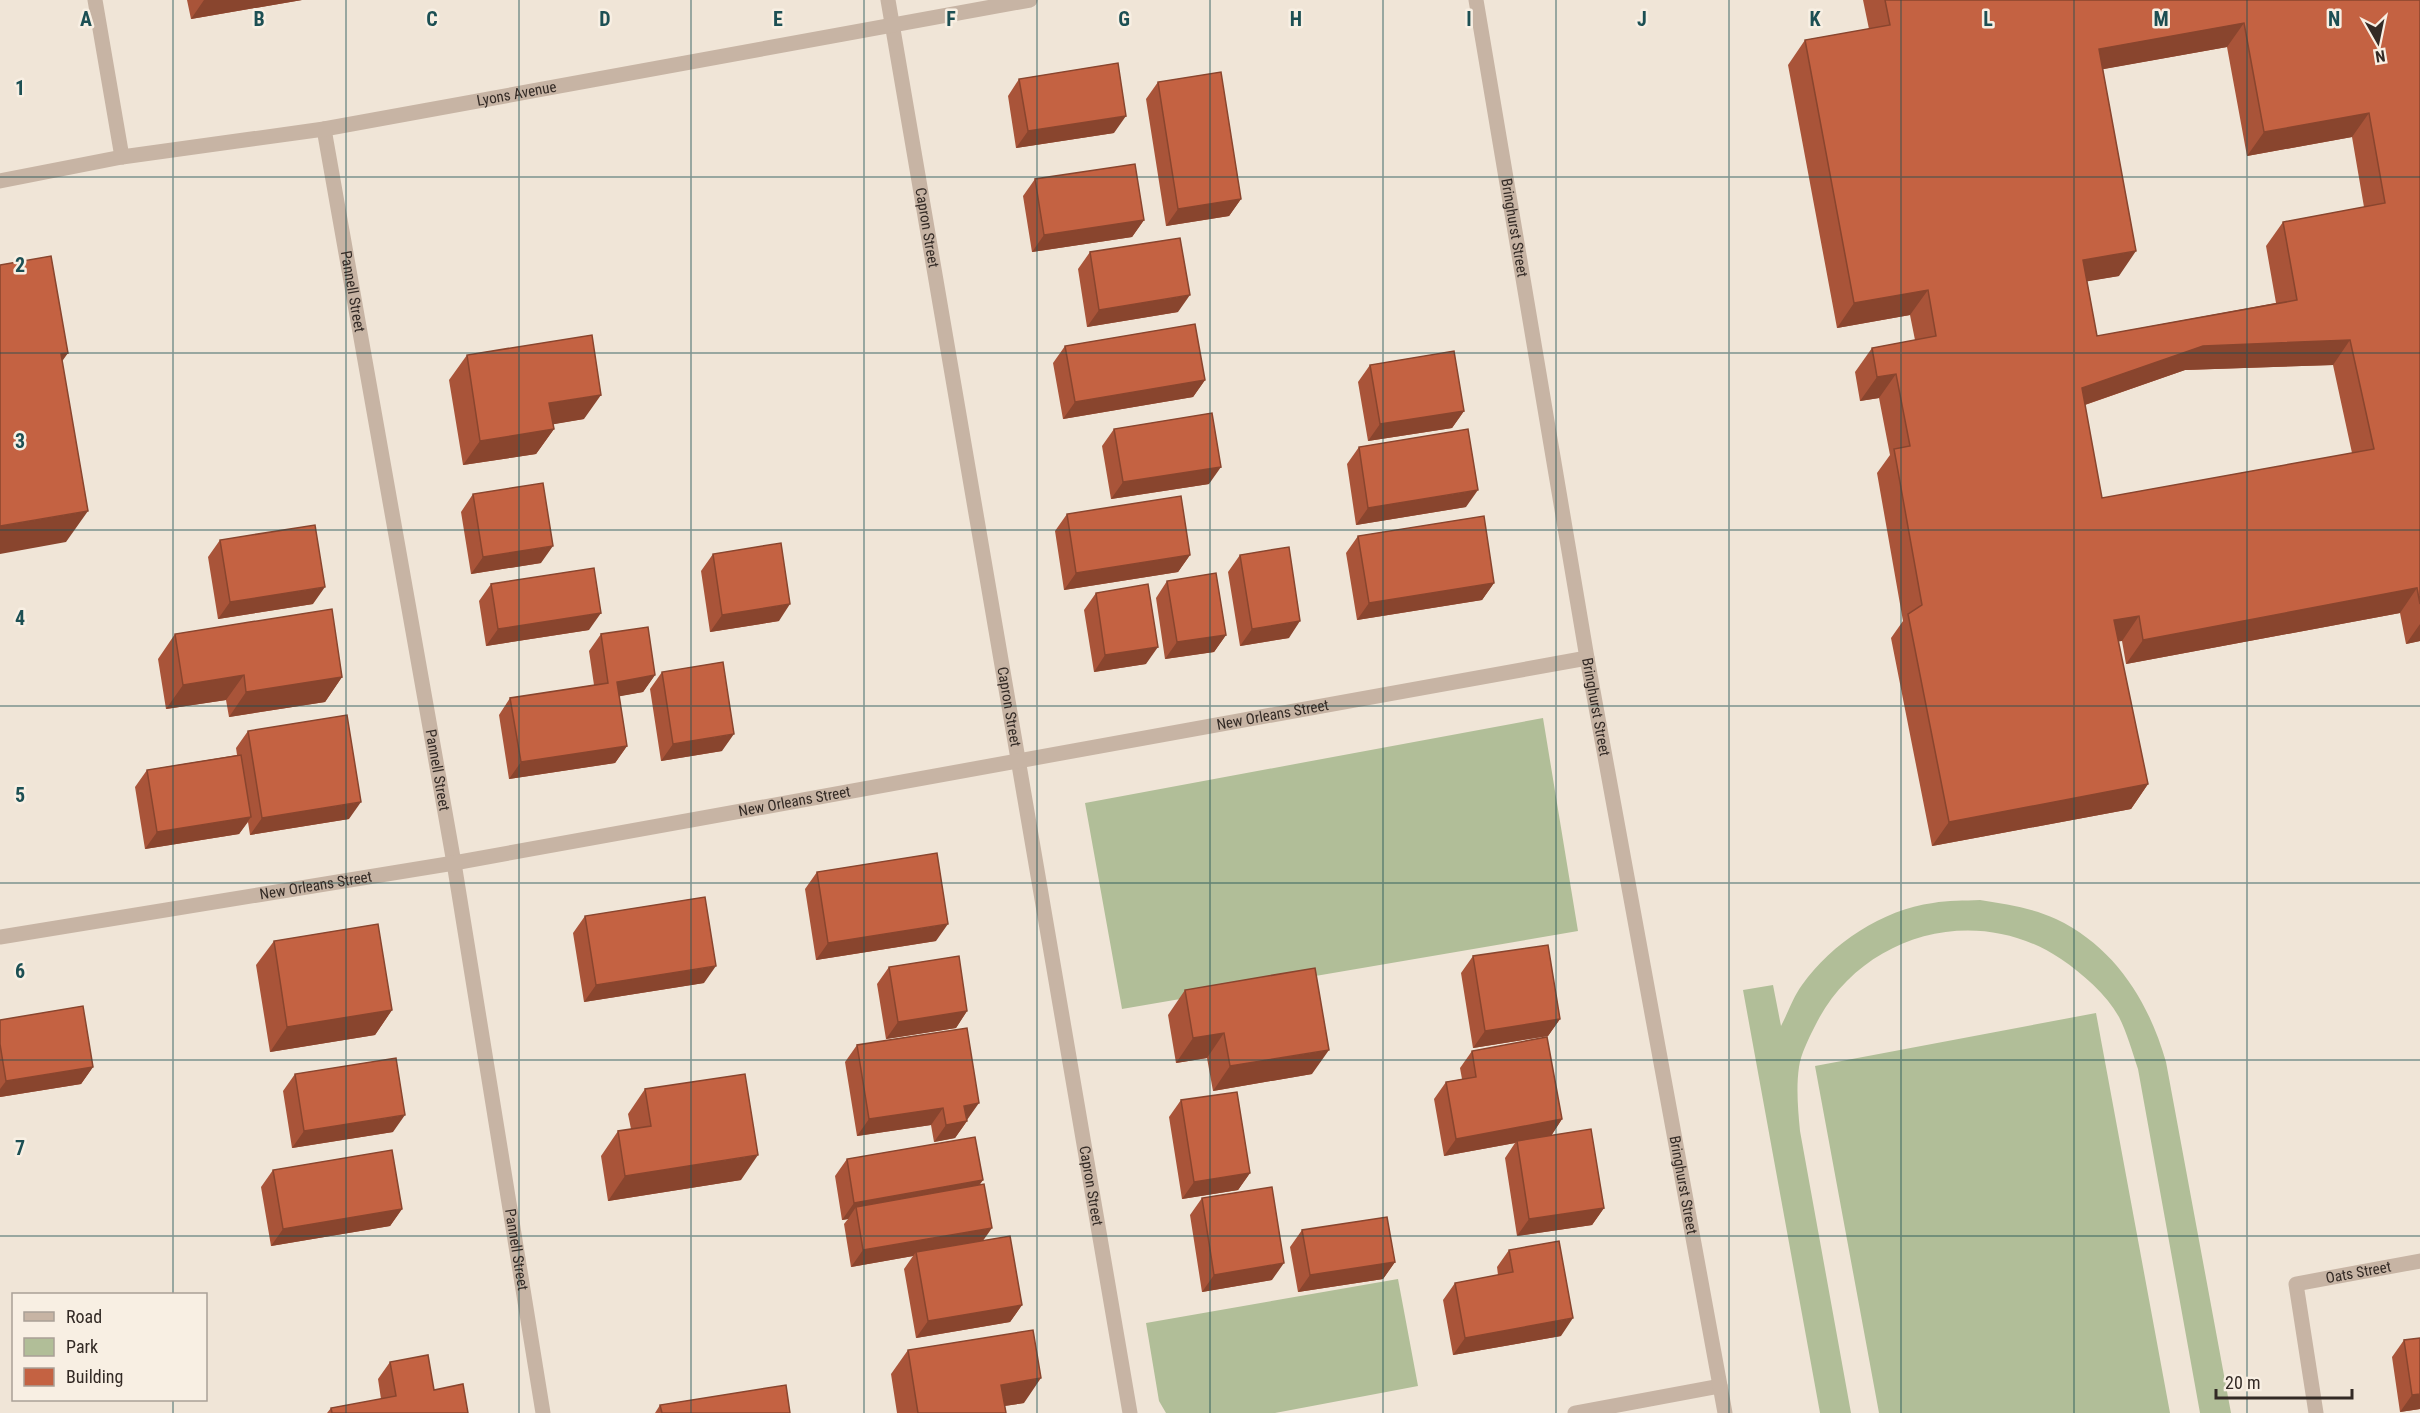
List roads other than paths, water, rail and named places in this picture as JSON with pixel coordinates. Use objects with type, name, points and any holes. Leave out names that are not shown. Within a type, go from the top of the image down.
[{"type":"street","points":[[96,0],[122,157]]},
{"type":"street","name":"Capron Street","points":[[888,0],[1130,1413]]},
{"type":"street","name":"Lyons Avenue","points":[[0,181],[122,157],[324,129],[1030,0]]},
{"type":"street","name":"Bringhurst Street","points":[[1476,0],[1587,658],[1725,1413]]},
{"type":"street","name":"Pannell Street","points":[[324,129],[454,863],[543,1413]]},
{"type":"street","name":"New Orleans Street","points":[[0,937],[454,863],[1587,658]]},
{"type":"street","name":"Oats Street","points":[[2316,1413],[2296,1284],[2420,1261]]},
{"type":"street","points":[[1575,1413],[1720,1386]]}]
